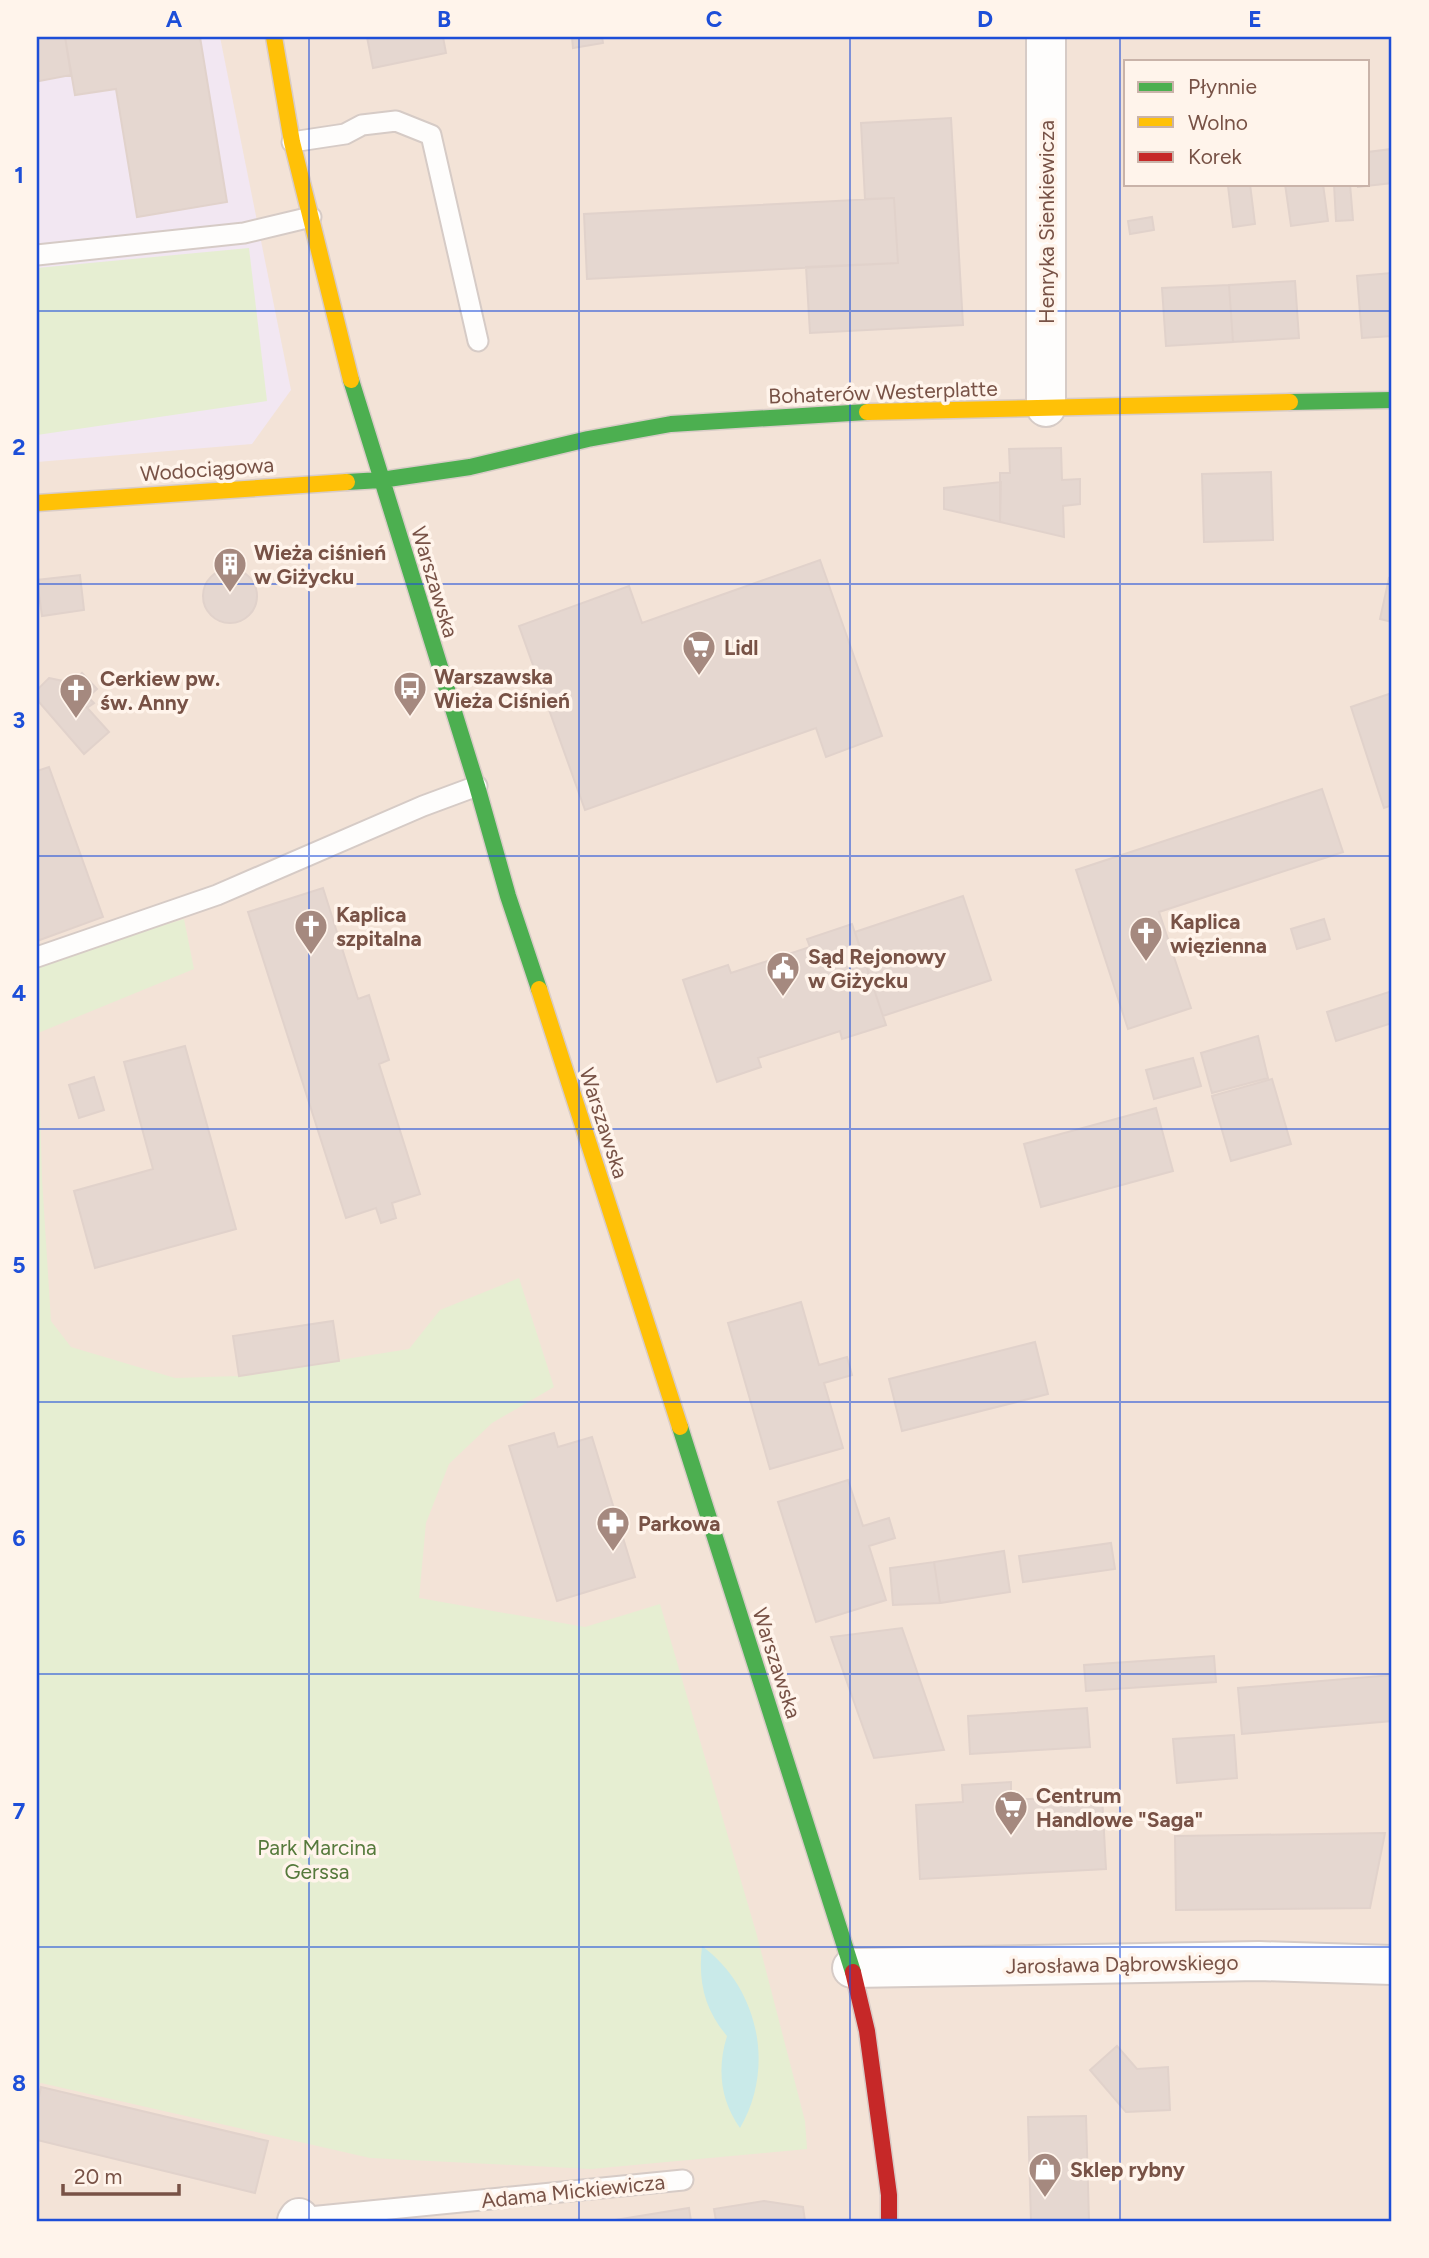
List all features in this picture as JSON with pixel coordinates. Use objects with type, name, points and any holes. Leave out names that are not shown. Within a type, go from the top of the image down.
[{"type":"street","name":"Warszawska","points":[[274,37],[292,142],[354,394],[477,786],[508,896],[852,1968],[867,2031],[889,2195],[889,2221]]},
{"type":"street","name":"Henryka Sienkiewicza","points":[[1046,37],[1046,407]]},
{"type":"street","name":"Bohaterów Westerplatte","points":[[381,480],[470,467],[588,439],[671,424],[799,415],[1046,407],[1392,401]]},
{"type":"street","name":"Wodociągowa","points":[[37,503],[381,480]]},
{"type":"street","name":"Jarosława Dąbrowskiego","points":[[852,1968],[1259,1961],[1392,1965]]},
{"type":"lane","points":[[292,142],[345,134],[362,125],[396,121],[431,135],[478,341]]},
{"type":"lane","points":[[37,255],[244,233],[311,218]]},
{"type":"lane","points":[[37,957],[217,895],[423,806],[477,786]]},
{"type":"lane","name":"Adama Mickiewicza","points":[[298,2220],[683,2180]]},
{"type":"shaded area","points":[[37,37],[1392,37],[1392,2221],[37,2221]]},
{"type":"shaded area","points":[[37,37],[220,37],[291,390],[252,444],[37,462]]},
{"type":"green space","points":[[249,248],[267,401],[37,435],[37,268]]},
{"type":"green space","name":"Park Marcina Gerssa","points":[[184,919],[194,969],[38,1033],[42,1179],[51,1321],[71,1347],[175,1378],[239,1376],[409,1349],[440,1310],[519,1278],[554,1387],[492,1423],[449,1464],[426,1523],[419,1598],[585,1627],[660,1604],[756,1932],[805,2121],[807,2149],[591,2169],[370,2158],[41,2083],[37,2085],[37,966]]},
{"type":"water","points":[[702,1946],[721,1963],[737,1983],[756,2030],[759,2054],[757,2080],[751,2104],[740,2128],[724,2095],[721,2072],[727,2036],[719,2026],[704,1994]]},
{"type":"building","points":[[37,37],[65,37],[71,75],[39,81]]},
{"type":"building","points":[[65,37],[200,37],[227,202],[137,217],[116,89],[75,95]]},
{"type":"building","points":[[367,37],[443,37],[446,53],[373,68]]},
{"type":"building","points":[[572,37],[602,37],[603,43],[573,48]]},
{"type":"building","points":[[951,118],[963,325],[810,333],[806,267],[898,263],[894,198],[865,199],[861,123]]},
{"type":"building","points":[[1392,149],[1392,183],[1370,186],[1370,152]]},
{"type":"building","points":[[1228,186],[1250,186],[1255,224],[1233,227]]},
{"type":"building","points":[[1285,186],[1323,186],[1328,221],[1291,226]]},
{"type":"building","points":[[1334,186],[1350,186],[1353,220],[1336,221]]},
{"type":"building","points":[[894,198],[898,263],[587,279],[584,214]]},
{"type":"building","points":[[1152,217],[1154,230],[1130,234],[1128,221]]},
{"type":"building","points":[[1391,273],[1392,336],[1362,338],[1357,276]]},
{"type":"building","points":[[1295,281],[1299,338],[1233,342],[1229,285]]},
{"type":"building","points":[[1229,285],[1233,342],[1166,346],[1162,288]]},
{"type":"building","points":[[1061,448],[1062,480],[1080,479],[1080,504],[1063,506],[1064,537],[1000,522],[1000,473],[1010,473],[1009,449]]},
{"type":"building","points":[[1271,472],[1273,540],[1204,542],[1202,474]]},
{"type":"building","points":[[1001,482],[1000,522],[944,509],[944,488]]},
{"type":"building","name":"Lidl","points":[[820,560],[882,736],[826,757],[816,728],[585,810],[519,626],[629,586],[642,623]]},
{"type":"building","name":"Wieża ciśnień w Giżycku","points":[[230,569],[249,577],[257,596],[249,615],[230,623],[211,615],[203,596],[211,577]]},
{"type":"building","points":[[80,575],[84,610],[42,616],[37,580]]},
{"type":"building","points":[[1389,578],[1392,579],[1392,622],[1380,619]]},
{"type":"building","points":[[82,673],[97,689],[88,697],[94,703],[87,708],[67,686]]},
{"type":"building","name":"Cerkiew pw. św. Anny","points":[[49,678],[63,681],[109,732],[84,754],[39,702],[37,690]]},
{"type":"building","points":[[1392,693],[1392,805],[1384,808],[1351,707]]},
{"type":"building","points":[[49,767],[103,917],[37,941],[37,771]]},
{"type":"building","points":[[1322,789],[1343,852],[1159,912],[1191,1008],[1128,1029],[1076,870]]},
{"type":"building","points":[[323,888],[358,999],[369,995],[389,1060],[379,1064],[420,1194],[392,1203],[396,1218],[381,1223],[376,1208],[346,1218],[248,912]]},
{"type":"building","points":[[963,896],[991,980],[883,1016],[855,932]]},
{"type":"building","points":[[1324,919],[1330,939],[1297,949],[1291,929]]},
{"type":"building","name":"Sąd Rejonowy w Giżycku","points":[[852,924],[886,1025],[842,1039],[840,1031],[758,1058],[761,1067],[717,1082],[683,980],[728,965],[731,973],[810,947],[807,939]]},
{"type":"building","points":[[1392,991],[1392,1023],[1336,1041],[1327,1012]]},
{"type":"building","points":[[1258,1036],[1268,1078],[1212,1093],[1201,1053]]},
{"type":"building","points":[[185,1046],[236,1229],[95,1268],[74,1191],[153,1169],[124,1062]]},
{"type":"building","points":[[1193,1058],[1201,1086],[1154,1099],[1146,1070]]},
{"type":"building","points":[[94,1077],[104,1110],[79,1118],[69,1085]]},
{"type":"building","points":[[1272,1079],[1291,1144],[1231,1161],[1212,1096]]},
{"type":"building","points":[[1156,1108],[1173,1171],[1041,1207],[1024,1144]]},
{"type":"building","points":[[801,1302],[819,1365],[847,1357],[852,1375],[824,1383],[843,1448],[770,1469],[728,1323]]},
{"type":"building","points":[[333,1321],[339,1361],[239,1376],[233,1336]]},
{"type":"building","points":[[1035,1342],[1048,1394],[902,1431],[889,1379]]},
{"type":"building","points":[[554,1433],[558,1447],[592,1437],[635,1577],[557,1601],[509,1446]]},
{"type":"building","points":[[848,1480],[863,1526],[889,1518],[895,1538],[869,1546],[886,1600],[816,1622],[778,1502]]},
{"type":"building","points":[[1111,1543],[1115,1569],[1023,1582],[1019,1556]]},
{"type":"building","points":[[1004,1551],[1010,1592],[940,1603],[934,1562]]},
{"type":"building","points":[[934,1562],[940,1603],[893,1605],[890,1568]]},
{"type":"building","points":[[902,1628],[944,1750],[874,1758],[831,1637]]},
{"type":"building","points":[[1214,1656],[1216,1682],[1086,1691],[1084,1665]]},
{"type":"building","points":[[1392,1675],[1392,1721],[1242,1734],[1238,1688]]},
{"type":"building","points":[[1087,1708],[1090,1747],[970,1754],[968,1716]]},
{"type":"building","points":[[1234,1735],[1237,1778],[1177,1783],[1173,1739]]},
{"type":"building","name":"Centrum Handlowe \"Saga\"","points":[[1011,1782],[1011,1800],[1102,1795],[1106,1869],[920,1879],[916,1805],[963,1802],[962,1785]]},
{"type":"building","points":[[1385,1833],[1370,1908],[1176,1910],[1175,1836]]},
{"type":"building","points":[[1117,2046],[1137,2069],[1168,2067],[1170,2110],[1126,2112],[1090,2070]]},
{"type":"building","points":[[41,2087],[268,2141],[255,2193],[37,2140],[37,2106]]},
{"type":"building","points":[[1086,2116],[1089,2221],[1031,2221],[1028,2117]]},
{"type":"building","points":[[764,2201],[803,2207],[805,2221],[716,2221],[714,2209]]},
{"type":"building","points":[[689,2208],[691,2221],[609,2221]]},
{"type":"traffic: fast","points":[[351,380],[477,786],[508,896],[539,989]]},
{"type":"traffic: fast","points":[[1290,402],[1392,400]]},
{"type":"traffic: fast","points":[[347,482],[381,480],[470,467],[588,439],[671,424],[867,412]]},
{"type":"traffic: fast","points":[[680,1427],[853,1972]]},
{"type":"traffic: slow","points":[[274,37],[292,142],[351,380]]},
{"type":"traffic: slow","points":[[867,412],[1290,402]]},
{"type":"traffic: slow","points":[[37,503],[347,482]]},
{"type":"traffic: slow","points":[[539,989],[680,1427]]},
{"type":"traffic: jam","points":[[853,1972],[867,2031],[889,2195],[889,2221]]},
{"type":"place","name":"Wieża ciśnień w Giżycku","points":[[230,594]]},
{"type":"place","name":"Lidl","points":[[699,677]]},
{"type":"place","name":"Warszawska Wieża Ciśnień","points":[[410,718]]},
{"type":"place","name":"Cerkiew pw. św. Anny","points":[[76,720]]},
{"type":"place","name":"Kaplica szpitalna","points":[[311,956]]},
{"type":"place","name":"Kaplica więzienna","points":[[1146,963]]},
{"type":"place","name":"Sąd Rejonowy w Giżycku","points":[[783,998]]},
{"type":"place","name":"Parkowa","points":[[613,1553]]},
{"type":"place","name":"Centrum Handlowe \"Saga\"","points":[[1011,1837]]},
{"type":"place","name":"Sklep rybny","points":[[1045,2199]]}]
